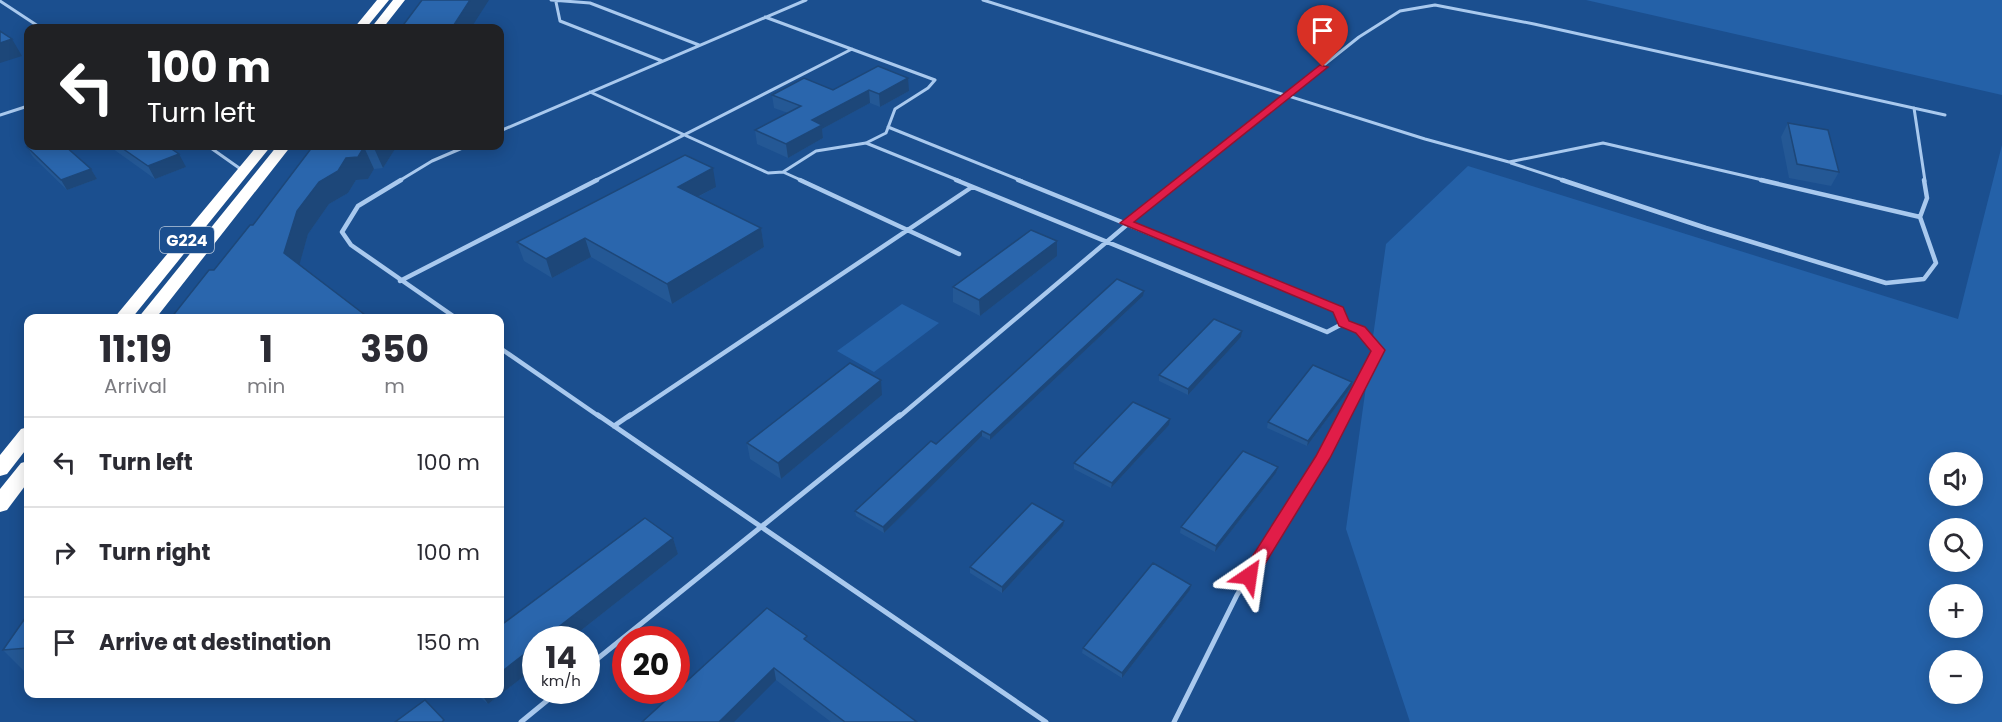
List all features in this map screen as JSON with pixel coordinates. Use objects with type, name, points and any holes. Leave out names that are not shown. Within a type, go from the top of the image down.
[{"type":"highway","points":[[363,24],[383,0]]},
{"type":"highway","points":[[380,24],[399,0]]},
{"type":"highway","name":"G224","points":[[126,314],[261,150]]},
{"type":"highway","name":"G224","points":[[150,314],[281,150]]},
{"type":"highway","points":[[0,469],[24,439]]},
{"type":"highway","points":[[0,504],[24,473]]},
{"type":"lane","points":[[551,0],[590,3],[699,45]]},
{"type":"lane","points":[[504,130],[806,0]]},
{"type":"lane","points":[[983,0],[1288,96],[1509,162],[1706,228],[1886,283],[1924,279],[1936,262],[1920,217],[1927,198],[1914,108]]},
{"type":"lane","points":[[0,1],[35,24]]},
{"type":"lane","points":[[556,2],[560,21],[663,62]]},
{"type":"lane","points":[[600,657],[949,376],[1107,242],[1126,223],[1288,96],[1359,37],[1400,11],[1434,5],[1534,24],[1945,115]]},
{"type":"lane","points":[[590,92],[768,173],[783,172],[816,151],[866,143],[886,133],[895,109],[928,88],[935,80],[765,17]]},
{"type":"lane","points":[[400,281],[852,49]]},
{"type":"lane","points":[[0,115],[24,107]]},
{"type":"lane","points":[[888,127],[1339,309],[1344,323],[1360,330],[1378,350],[1323,458],[1237,595],[1174,722]]},
{"type":"lane","points":[[866,143],[1327,333],[1344,323]]},
{"type":"lane","points":[[1509,162],[1603,143],[1920,217]]},
{"type":"lane","points":[[214,150],[243,171]]},
{"type":"lane","points":[[450,314],[351,245],[342,232],[358,206],[432,161],[458,150]]},
{"type":"lane","points":[[783,172],[959,254]]},
{"type":"lane","points":[[614,426],[972,187]]},
{"type":"lane","points":[[504,351],[1046,722]]},
{"type":"lane","points":[[521,722],[543,704]]},
{"type":"shaded area","points":[[1586,0],[2002,0],[2002,95]]},
{"type":"shaded area","points":[[2002,145],[2002,722],[1410,722],[1346,529],[1386,244],[1468,166],[1958,319]]},
{"type":"shaded area","points":[[902,304],[939,323],[874,372],[837,351]]},
{"type":"building","points":[[422,0],[470,0],[455,24],[404,24]]},
{"type":"building","points":[[0,31],[12,39],[0,43]]},
{"type":"building","points":[[878,66],[908,78],[879,94],[869,90],[812,120],[822,125],[786,144],[755,130],[801,106],[772,95],[804,78],[833,90]]},
{"type":"building","points":[[1788,123],[1828,130],[1839,172],[1797,164]]},
{"type":"building","points":[[30,150],[70,150],[91,169],[61,180]]},
{"type":"building","points":[[125,150],[173,150],[179,154],[148,166]]},
{"type":"building","points":[[310,150],[362,150],[358,157],[346,158],[338,171],[319,182],[297,211],[284,253],[364,314],[174,314],[209,270],[214,270],[250,225],[253,225]]},
{"type":"building","points":[[685,155],[713,168],[678,187],[761,228],[667,284],[585,238],[546,259],[517,242]]},
{"type":"building","points":[[1031,230],[1057,241],[979,300],[953,287]]},
{"type":"building","points":[[1117,279],[1144,291],[990,435],[982,431],[883,527],[855,511],[931,441],[936,444]]},
{"type":"building","points":[[1214,319],[1242,331],[1188,389],[1159,375]]},
{"type":"building","points":[[850,363],[881,380],[778,463],[747,443]]},
{"type":"building","points":[[1313,365],[1352,382],[1308,441],[1268,422]]},
{"type":"building","points":[[1133,402],[1170,419],[1112,483],[1074,463]]},
{"type":"building","points":[[1243,451],[1278,467],[1216,546],[1181,527]]},
{"type":"building","points":[[1032,503],[1064,521],[1002,587],[970,567]]},
{"type":"building","points":[[645,518],[673,538],[560,626],[522,626],[522,656],[504,670],[504,623]]},
{"type":"building","points":[[1153,563],[1191,585],[1122,673],[1083,648]]},
{"type":"building","points":[[767,608],[807,636],[804,639],[917,722],[845,722],[774,668],[719,722],[642,722],[662,704],[690,704],[690,678]]},
{"type":"building","points":[[24,620],[24,648],[3,650]]},
{"type":"building","points":[[425,700],[444,720],[442,722],[395,722]]},
{"type":"route","points":[[1249,576],[1323,458],[1378,350],[1360,330],[1344,323],[1339,309],[1126,223],[1323,67]]}]
